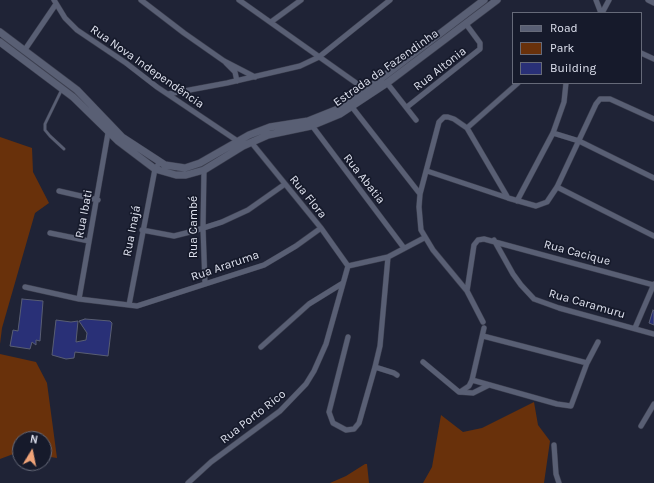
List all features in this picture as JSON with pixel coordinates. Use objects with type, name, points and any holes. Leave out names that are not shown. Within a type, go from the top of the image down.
[{"type":"main road","name":"Estrada da Fazendinha","points":[[0,42],[62,88],[86,109],[108,133],[155,169],[176,175],[193,174],[204,170],[240,143],[249,134],[270,127],[310,124],[338,109],[366,90],[484,0]]},
{"type":"main road","name":"Estrada da Fazendinha","points":[[0,32],[77,90],[122,137],[160,162],[172,168],[185,168],[200,163],[240,143],[251,142],[277,132],[332,119],[387,84],[497,0]]},
{"type":"street","points":[[142,0],[167,22],[224,61],[253,78]]},
{"type":"street","points":[[239,0],[366,90]]},
{"type":"street","points":[[271,22],[301,0]]},
{"type":"street","points":[[168,94],[253,78],[300,66],[319,57],[390,0]]},
{"type":"street","points":[[596,0],[602,12]]},
{"type":"street","points":[[603,12],[609,0]]},
{"type":"street","points":[[648,0],[654,3]]},
{"type":"street","points":[[24,51],[55,2]]},
{"type":"street","name":"Rua Nova Independência","points":[[55,2],[65,18],[77,30],[240,143]]},
{"type":"street","name":"Rua Altonia","points":[[407,107],[480,49],[480,43],[466,24]]},
{"type":"street","points":[[642,53],[654,59]]},
{"type":"street","points":[[224,61],[235,72],[237,81]]},
{"type":"street","points":[[387,84],[416,120]]},
{"type":"street","points":[[467,128],[517,84]]},
{"type":"street","points":[[517,201],[554,133],[564,102],[566,84]]},
{"type":"street","points":[[178,101],[184,91]]},
{"type":"street","points":[[427,171],[517,201],[536,206],[542,205],[549,199],[557,187],[596,104],[600,99],[610,99],[654,119]]},
{"type":"street","points":[[352,107],[420,194]]},
{"type":"street","points":[[459,392],[469,386],[472,380],[483,336],[483,325],[467,291],[432,250],[424,238],[420,224],[419,207],[420,194],[439,122],[444,117],[454,119],[467,128],[508,198]]},
{"type":"street","name":"Rua Abatia","points":[[310,124],[404,248]]},
{"type":"street","name":"Rua Ibati","points":[[79,299],[98,200],[108,133]]},
{"type":"street","points":[[554,133],[578,141],[654,178]]},
{"type":"street","name":"Rua Flora","points":[[251,142],[321,228],[348,266]]},
{"type":"street","name":"Rua Inajá","points":[[129,306],[142,230],[155,169],[160,162]]},
{"type":"street","name":"Rua Cambé","points":[[204,170],[203,228],[205,284]]},
{"type":"street","points":[[142,230],[174,236],[203,228],[248,210],[285,184]]},
{"type":"street","points":[[557,187],[654,236]]},
{"type":"street","points":[[60,191],[98,200]]},
{"type":"street","name":"Rua Araruma","points":[[26,287],[79,299],[129,306],[144,304],[264,265],[296,246],[321,228]]},
{"type":"street","points":[[50,232],[89,241]]},
{"type":"street","points":[[348,266],[388,257],[424,238]]},
{"type":"street","points":[[467,291],[474,245],[478,240],[494,240]]},
{"type":"street","name":"Rua Cacique","points":[[494,240],[654,284]]},
{"type":"street","name":"Rua Caramuru","points":[[494,240],[513,274],[534,299],[559,308],[654,334]]},
{"type":"street","points":[[348,337],[329,412],[330,418],[337,427],[346,430],[357,427],[362,416],[375,367],[380,346],[388,257]]},
{"type":"street","name":"Rua Porto Rico","points":[[188,483],[211,462],[280,411],[306,384],[314,371],[326,344],[348,266]]},
{"type":"street","points":[[260,347],[309,304],[343,282]]},
{"type":"street","points":[[635,328],[654,284]]},
{"type":"street","points":[[483,336],[587,363]]},
{"type":"street","points":[[472,380],[557,404],[570,406],[587,363],[598,342]]},
{"type":"street","points":[[423,362],[459,392],[473,393],[489,385]]},
{"type":"street","points":[[375,367],[397,375]]},
{"type":"street","points":[[642,426],[654,404]]},
{"type":"street","points":[[554,445],[556,474],[559,483]]},
{"type":"lane","points":[[62,88],[45,124],[45,130],[64,149]]},
{"type":"green space","points":[[0,137],[32,148],[33,172],[49,203],[35,213],[2,328],[0,344]]},
{"type":"green space","points":[[0,354],[36,362],[47,383],[57,458],[52,457],[52,431],[12,431],[12,454],[0,459]]},
{"type":"green space","points":[[534,402],[538,425],[550,441],[544,483],[423,483],[432,467],[441,415],[463,432],[482,428]]},
{"type":"green space","points":[[367,464],[369,483],[330,483],[346,476]]},
{"type":"building","points":[[22,299],[43,301],[40,341],[36,340],[36,345],[32,342],[30,349],[10,346],[13,330],[18,331]]},
{"type":"building","points":[[653,310],[654,311],[654,325],[649,323]]},
{"type":"building","points":[[85,319],[110,321],[112,323],[108,356],[75,352],[74,358],[66,359],[52,355],[56,320],[71,322],[78,321],[76,342],[86,340],[87,333],[79,321]]}]
